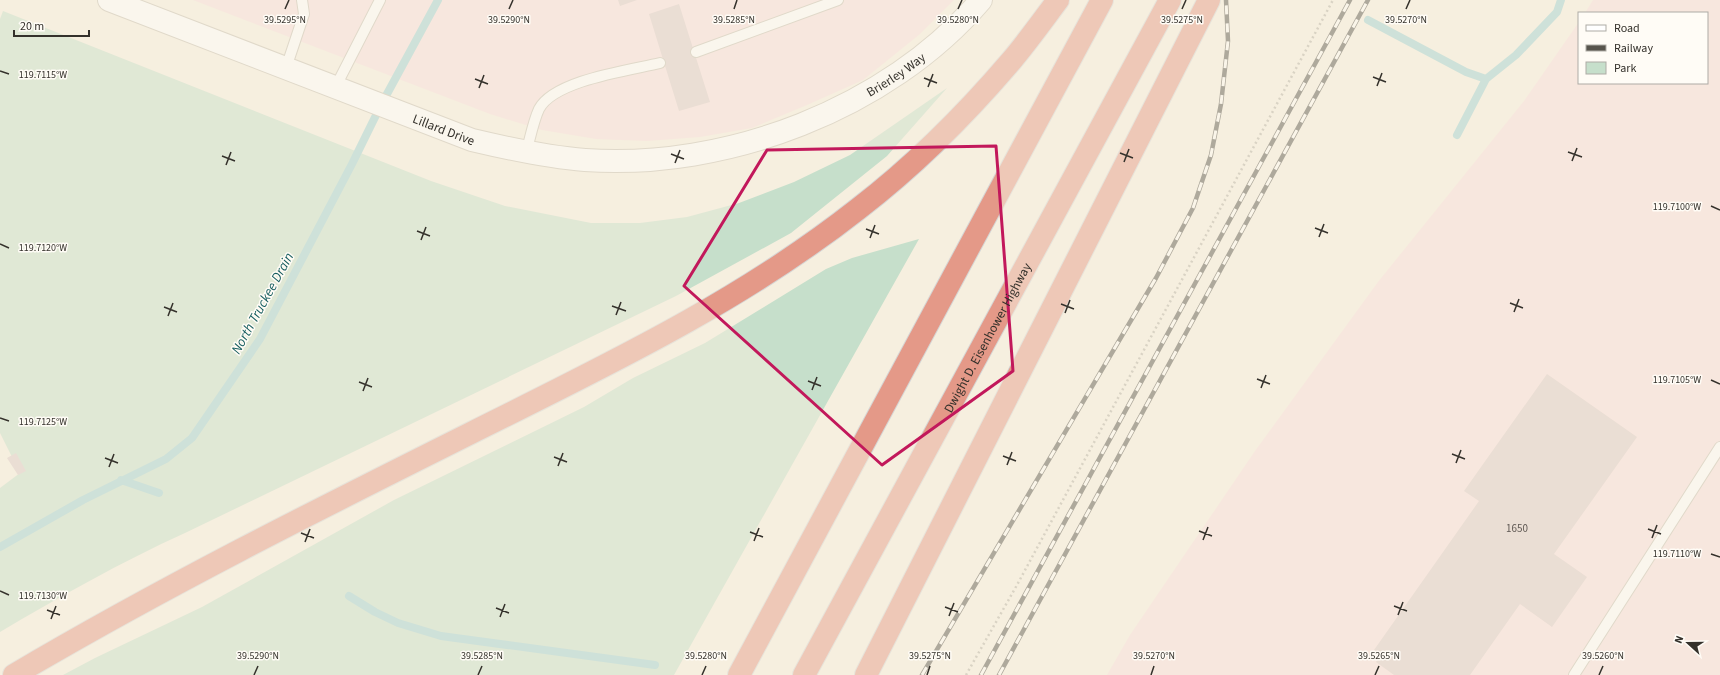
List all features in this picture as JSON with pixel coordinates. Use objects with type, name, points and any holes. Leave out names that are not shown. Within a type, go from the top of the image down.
[{"type":"highway","points":[[14,675],[133,606],[279,529],[629,354],[713,308],[792,258],[860,208],[919,156],[969,108],[1007,65],[1058,0]]},
{"type":"highway","points":[[739,675],[1102,0]]},
{"type":"highway","name":"Dwight D. Eisenhower Highway","points":[[804,675],[1170,0]]},
{"type":"highway","points":[[866,675],[1209,0]]},
{"type":"street","name":"Lillard Drive","points":[[109,0],[472,140],[526,153],[586,160],[646,161],[706,153],[796,128]]},
{"type":"street","name":"Brierley Way","points":[[796,128],[841,107],[887,80],[938,43],[975,2]]},
{"type":"lane","points":[[286,68],[304,14],[302,0]]},
{"type":"lane","points":[[335,88],[380,0]]},
{"type":"lane","points":[[696,52],[838,0]]},
{"type":"lane","points":[[526,153],[540,108],[546,101],[562,89],[582,81],[660,63]]},
{"type":"lane","points":[[1574,675],[1720,447]]},
{"type":"path","points":[[966,675],[1017,586],[1333,0]]},
{"type":"highlighted area","points":[[996,146],[1013,371],[882,465],[684,286],[767,150]]},
{"type":"shaded area","points":[[193,0],[954,0],[920,34],[863,80],[752,128],[700,137],[647,141],[596,139],[542,130],[490,114]]},
{"type":"shaded area","points":[[1593,0],[1720,0],[1720,675],[1107,675],[1130,635],[1255,451],[1378,282],[1524,101],[1578,23],[1578,84],[1708,84],[1708,12],[1586,12]]},
{"type":"green space","points":[[3,11],[431,181],[505,206],[591,223],[640,223],[687,217],[739,203],[794,182],[850,155],[947,88],[887,156],[791,233],[676,296],[114,568],[0,632],[0,488],[20,473],[0,433],[0,19]]},
{"type":"green space","points":[[919,239],[674,675],[63,675],[95,658],[202,607],[394,500],[584,407],[633,378],[705,343],[826,269],[852,258]]},
{"type":"building","points":[[618,0],[637,0],[620,6]]},
{"type":"building","points":[[679,4],[710,102],[679,111],[649,14]]},
{"type":"building","points":[[1547,374],[1637,437],[1554,554],[1587,577],[1552,627],[1520,604],[1470,675],[1394,675],[1376,662],[1381,655],[1374,650],[1479,501],[1464,491]]},
{"type":"building","points":[[16,453],[26,471],[18,475],[7,458]]},
{"type":"waterway","name":"North Truckee Drain","points":[[0,547],[83,500],[166,459],[192,438],[260,339],[352,164],[381,105],[438,0]]},
{"type":"waterway","name":"North Truckee Drain","points":[[1457,135],[1486,79],[1516,55],[1557,12],[1561,0]]},
{"type":"waterway","name":"North Truckee Drain","points":[[1368,20],[1466,72],[1486,79]]},
{"type":"waterway","points":[[121,480],[159,493]]},
{"type":"waterway","points":[[349,596],[375,612],[398,623],[441,636],[655,665]]},
{"type":"railway","points":[[922,675],[1156,278],[1193,208],[1211,155],[1221,104],[1228,41],[1226,0]]},
{"type":"railway","points":[[981,675],[1350,0]]},
{"type":"railway","points":[[999,675],[1368,0]]}]
